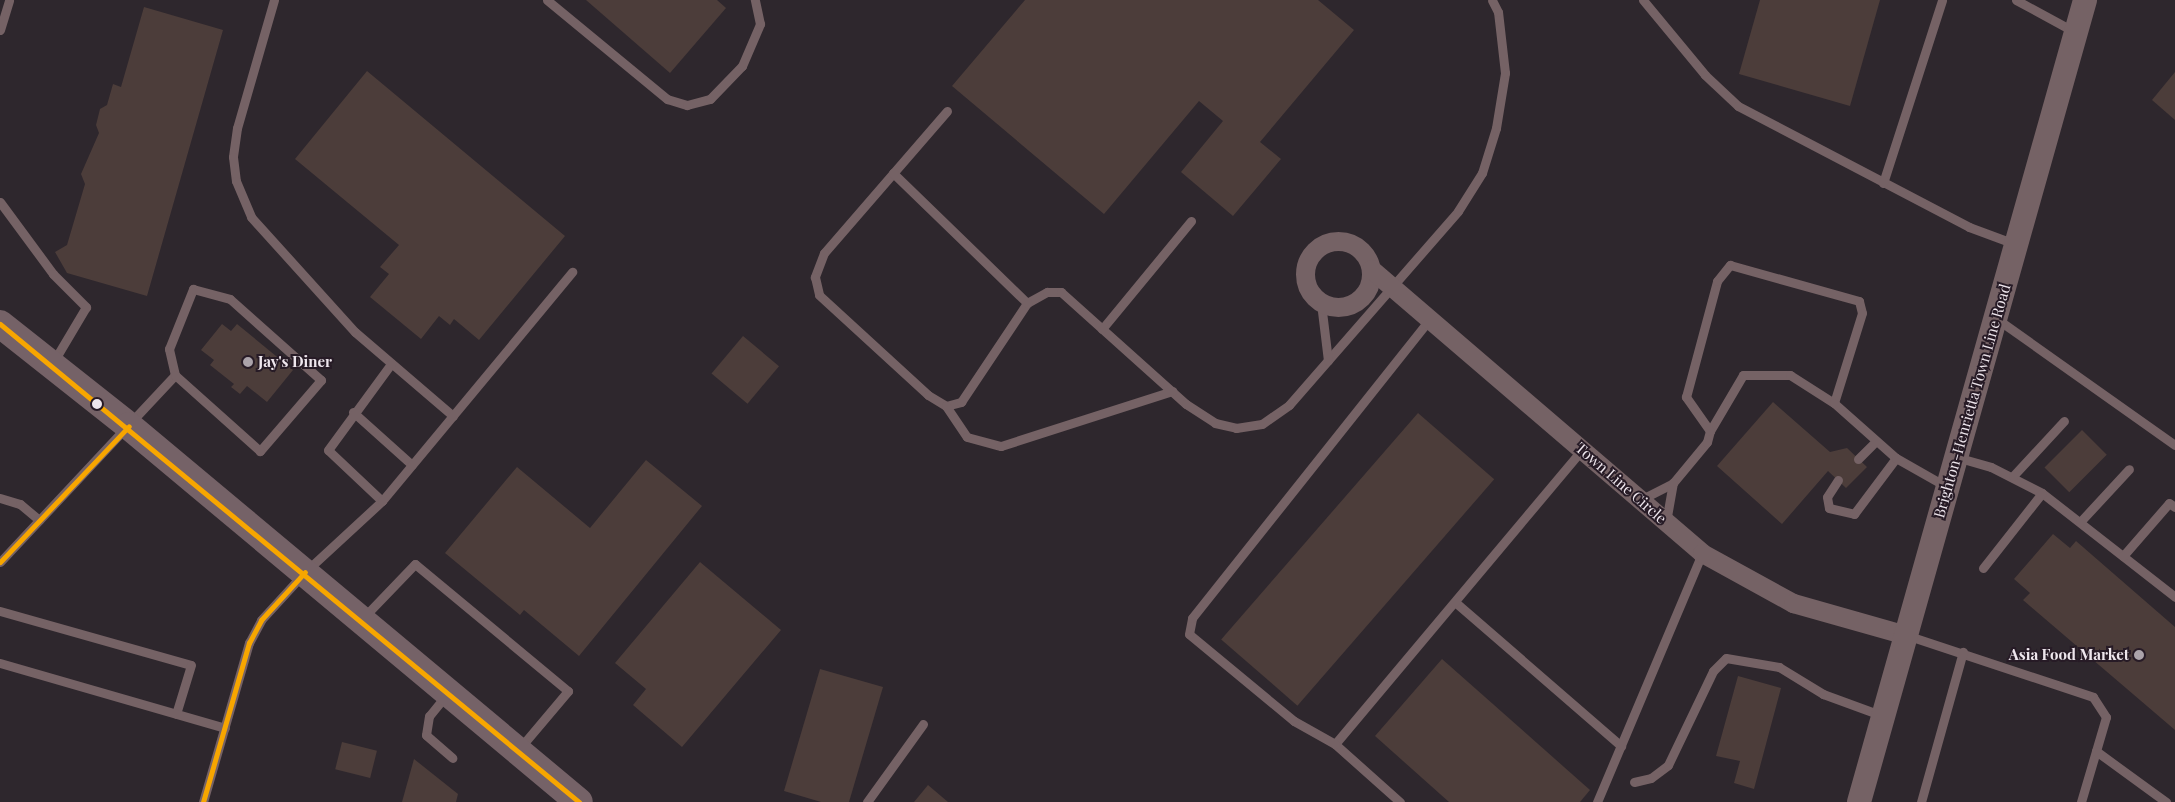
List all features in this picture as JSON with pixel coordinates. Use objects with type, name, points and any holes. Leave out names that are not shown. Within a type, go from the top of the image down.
[{"type":"main road","points":[[0,324],[128,426],[305,572],[360,622],[579,802]]},
{"type":"street","name":"Brighton-Henrietta Town Line Road","points":[[1859,802],[2085,0]]},
{"type":"street","name":"Town Line Circle","points":[[1321,303],[1313,296],[1305,276],[1306,265],[1319,247],[1329,242],[1352,243],[1368,259],[1371,269],[1702,553],[1793,603],[1906,634]]},
{"type":"street","points":[[1321,303],[1352,305],[1368,290],[1371,269]]},
{"type":"lane","points":[[0,30],[8,0]]},
{"type":"lane","points":[[274,0],[237,128],[233,157],[236,181],[252,217],[355,332],[453,416]]},
{"type":"lane","points":[[547,0],[667,99],[687,106],[710,99],[742,66],[760,24],[755,0]]},
{"type":"lane","points":[[946,406],[961,402],[1027,303],[1047,292],[1061,292],[1172,391],[1215,423],[1236,428],[1262,424],[1289,405],[1458,211],[1482,173],[1496,128],[1505,73],[1498,12],[1492,0]]},
{"type":"lane","points":[[1643,0],[1705,75],[1738,106],[1969,228],[2016,244]]},
{"type":"lane","points":[[1884,183],[1942,0]]},
{"type":"lane","points":[[2016,0],[2076,32]]},
{"type":"lane","points":[[947,112],[824,253],[815,277],[819,295],[928,395],[946,406],[967,436],[1001,446],[1172,391]]},
{"type":"lane","points":[[893,173],[1027,303]]},
{"type":"lane","points":[[0,202],[53,274],[86,307],[51,366]]},
{"type":"lane","points":[[1102,329],[1191,221]]},
{"type":"lane","points":[[1710,431],[1686,397],[1717,281],[1730,264],[1859,301],[1862,314],[1834,403]]},
{"type":"lane","points":[[204,802],[249,643],[261,620],[305,572],[382,501],[572,272]]},
{"type":"lane","points":[[194,289],[230,299],[321,380],[260,451],[175,375],[169,349],[194,289]]},
{"type":"lane","points":[[1321,303],[1328,361]]},
{"type":"lane","points":[[1995,318],[2175,445]]},
{"type":"lane","points":[[1400,802],[1335,744],[1294,721],[1190,634],[1192,618],[1430,320]]},
{"type":"lane","points":[[382,501],[328,450],[353,412],[391,364]]},
{"type":"lane","points":[[0,562],[175,375]]},
{"type":"lane","points":[[1640,500],[1673,483],[1700,451],[1743,375],[1790,375],[1834,403],[1896,458],[1947,487]]},
{"type":"lane","points":[[353,412],[412,465]]},
{"type":"lane","points":[[2013,476],[2064,421]]},
{"type":"lane","points":[[1858,459],[1876,440]]},
{"type":"lane","points":[[1335,744],[1582,450]]},
{"type":"lane","points":[[1956,457],[2013,476],[2042,493],[2175,597]]},
{"type":"lane","points":[[1838,480],[1827,497],[1829,508],[1854,514],[1896,458]]},
{"type":"lane","points":[[2080,522],[2129,469]]},
{"type":"lane","points":[[1666,522],[1673,483]]},
{"type":"lane","points":[[1983,568],[2042,493]]},
{"type":"lane","points":[[0,498],[20,504],[40,520]]},
{"type":"lane","points":[[2123,556],[2169,503],[2175,507]]},
{"type":"lane","points":[[1597,802],[1702,553]]},
{"type":"lane","points":[[360,622],[415,564],[423,570],[568,691],[517,751]]},
{"type":"lane","points":[[1455,602],[1621,746]]},
{"type":"lane","points":[[0,611],[191,666],[176,714]]},
{"type":"lane","points":[[1906,634],[2093,697],[2106,717],[2081,802]]},
{"type":"lane","points":[[1921,802],[1963,652]]},
{"type":"lane","points":[[1634,782],[1651,778],[1668,765],[1713,671],[1726,658],[1779,667],[1823,694],[1883,716]]},
{"type":"lane","points":[[0,663],[225,728]]},
{"type":"lane","points":[[447,693],[429,716],[426,735],[452,758]]},
{"type":"lane","points":[[867,802],[923,724]]},
{"type":"lane","points":[[2096,751],[2166,802]]},
{"type":"building","points":[[586,0],[717,0],[726,8],[670,73]]},
{"type":"building","points":[[1025,0],[1318,0],[1354,30],[1260,142],[1281,159],[1233,216],[1181,172],[1223,121],[1199,101],[1104,214],[952,86]]},
{"type":"building","points":[[1760,0],[1880,0],[1850,106],[1739,74]]},
{"type":"building","points":[[144,7],[223,30],[147,296],[67,273],[55,252],[67,245],[85,184],[81,174],[99,133],[96,125],[100,109],[107,105],[113,84],[121,87]]},
{"type":"building","points":[[367,71],[565,236],[479,340],[454,319],[450,325],[439,316],[421,339],[370,297],[389,274],[380,267],[399,245],[295,159]]},
{"type":"building","points":[[2175,72],[2175,120],[2152,100]]},
{"type":"building","name":"Jay's Diner","points":[[222,324],[231,331],[237,324],[293,370],[267,402],[247,386],[240,394],[231,387],[234,384],[210,365],[214,360],[201,350]]},
{"type":"building","points":[[743,336],[779,366],[748,404],[712,374]]},
{"type":"building","points":[[1773,402],[1830,452],[1847,448],[1867,467],[1846,488],[1828,471],[1782,524],[1717,466]]},
{"type":"building","points":[[1418,413],[1494,479],[1297,706],[1221,639]]},
{"type":"building","points":[[2082,430],[2107,455],[2069,492],[2045,467]]},
{"type":"building","points":[[646,460],[702,506],[579,656],[524,610],[520,615],[445,553],[517,467],[590,528]]},
{"type":"building","points":[[2053,534],[2070,548],[2076,541],[2175,627],[2175,730],[2023,600],[2030,593],[2014,579]]},
{"type":"building","points":[[700,562],[781,630],[682,747],[633,705],[646,689],[615,663]]},
{"type":"building","points":[[1442,659],[1590,790],[1580,802],[1449,802],[1375,736]]},
{"type":"building","points":[[820,669],[883,687],[849,802],[821,802],[784,791]]},
{"type":"building","points":[[1738,676],[1781,688],[1754,789],[1734,783],[1740,761],[1716,756]]},
{"type":"building","points":[[342,742],[377,751],[370,778],[335,769]]},
{"type":"building","points":[[414,759],[458,794],[456,802],[402,802]]},
{"type":"building","points":[[928,785],[948,802],[914,802]]},
{"type":"transit line","points":[[0,324],[579,802]]},
{"type":"transit line","points":[[0,562],[129,426]]},
{"type":"transit line","points":[[203,802],[249,643],[261,620],[305,572]]},
{"type":"place","name":"Jay's Diner","points":[[248,362]]},
{"type":"place","name":"Asia Food Market","points":[[2139,655]]}]
